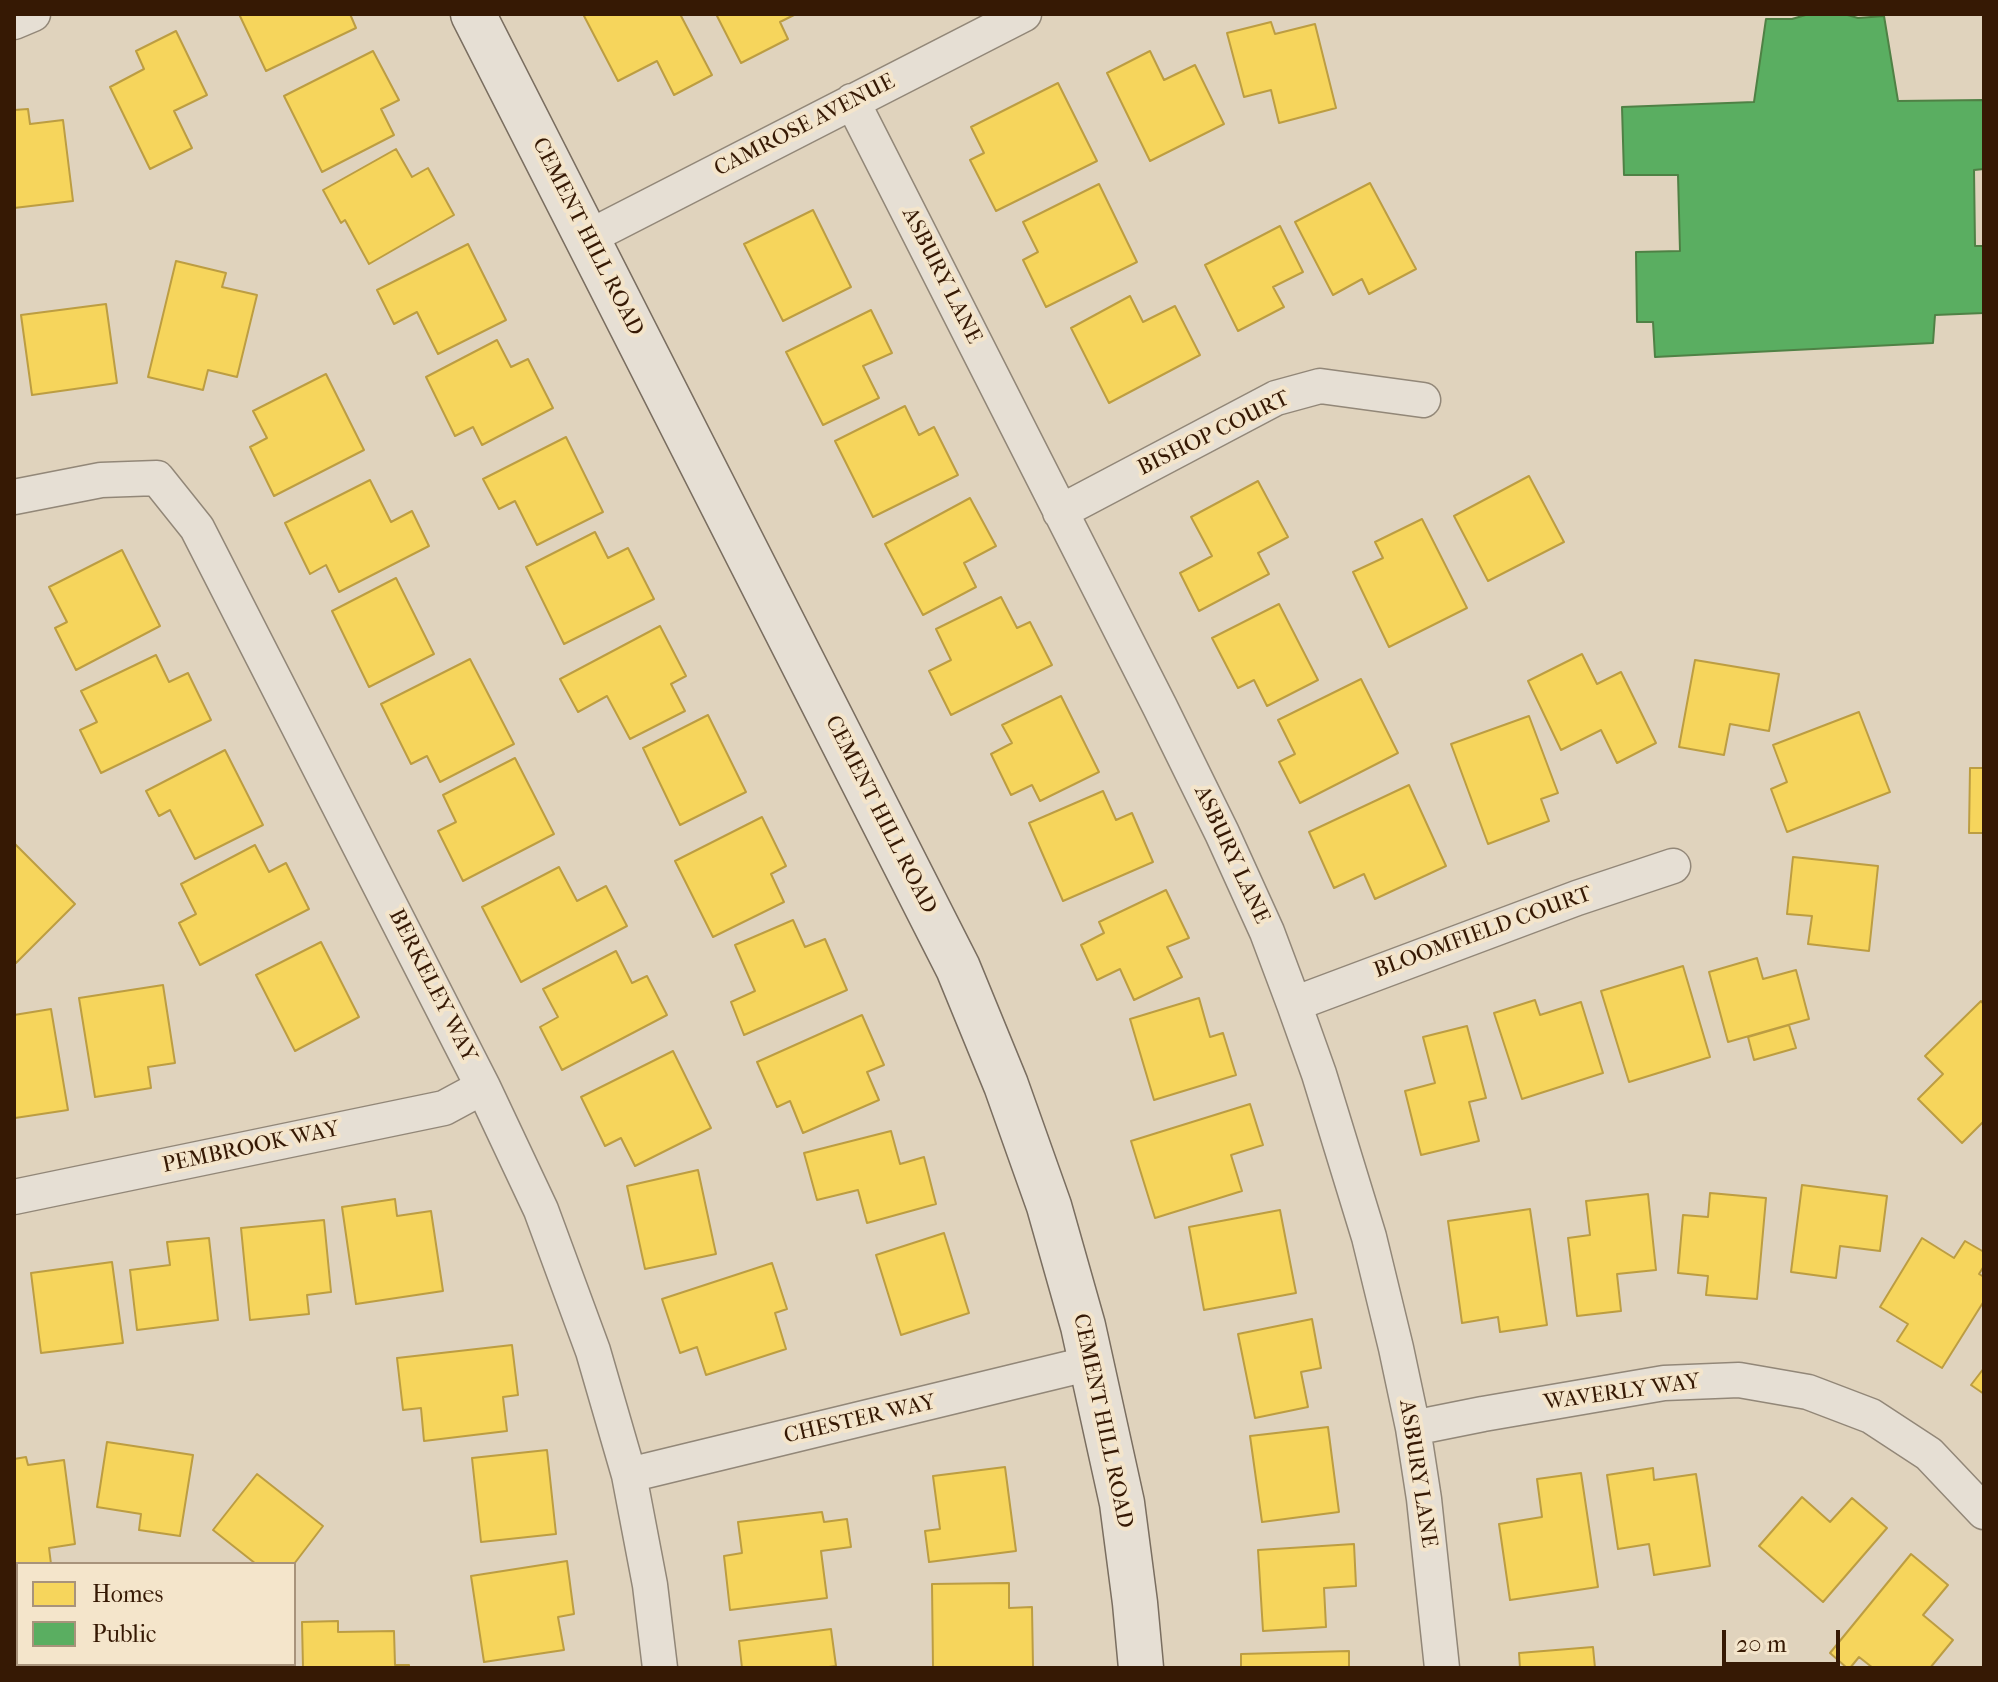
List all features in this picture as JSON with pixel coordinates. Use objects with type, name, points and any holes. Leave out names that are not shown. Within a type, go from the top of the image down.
[{"type":"street","points":[[14,22],[33,14]]},
{"type":"street","name":"CEMENT HILL ROAD","points":[[473,14],[958,968],[1006,1085],[1049,1206],[1083,1326],[1122,1503],[1141,1668]]},
{"type":"street","name":"CAMROSE AVENUE","points":[[587,238],[1024,14]]},
{"type":"street","name":"ASBURY LANE","points":[[852,101],[1153,693],[1267,932],[1319,1074],[1369,1237],[1413,1428],[1424,1499],[1442,1668]]},
{"type":"street","name":"BISHOP COURT","points":[[1060,512],[1276,398],[1320,386],[1423,400]]},
{"type":"street","name":"BERKELEY WAY","points":[[14,497],[101,480],[157,478],[197,528],[483,1087],[541,1210],[593,1351],[629,1475],[650,1585],[660,1668]]},
{"type":"street","name":"BLOOMFIELD COURT","points":[[1294,1004],[1577,898],[1673,866]]},
{"type":"street","name":"PEMBROOK WAY","points":[[14,1197],[444,1108],[483,1087]]},
{"type":"street","name":"CHESTER WAY","points":[[629,1475],[1091,1363]]},
{"type":"street","name":"WAVERLY WAY","points":[[1413,1428],[1664,1383],[1739,1380],[1808,1392],[1871,1416],[1929,1454],[1984,1512]]},
{"type":"building: Homes","points":[[239,14],[350,14],[356,28],[266,71]]},
{"type":"building: Homes","points":[[583,14],[680,14],[712,75],[674,95],[657,61],[618,81]]},
{"type":"building: Homes","points":[[716,14],[796,14],[780,22],[788,39],[741,63]]},
{"type":"building: Homes","points":[[1271,22],[1275,34],[1315,24],[1336,108],[1279,123],[1271,90],[1244,97],[1227,33]]},
{"type":"building: Homes","points":[[176,31],[207,95],[174,111],[192,148],[150,169],[110,87],[144,69],[136,51]]},
{"type":"building: Homes","points":[[373,51],[399,100],[381,109],[394,135],[322,172],[284,96]]},
{"type":"building: Homes","points":[[1150,51],[1164,80],[1195,65],[1224,124],[1150,161],[1107,73]]},
{"type":"building: Homes","points":[[1058,83],[1097,161],[996,211],[970,160],[984,153],[971,127]]},
{"type":"building: Homes","points":[[28,109],[30,124],[63,120],[73,201],[14,208],[14,110]]},
{"type":"building: Homes","points":[[396,149],[412,177],[428,168],[454,215],[369,264],[345,220],[341,223],[323,190]]},
{"type":"building: Homes","points":[[1370,183],[1416,269],[1369,294],[1362,279],[1333,295],[1295,222]]},
{"type":"building: Homes","points":[[1099,184],[1137,262],[1046,307],[1023,260],[1038,252],[1023,222]]},
{"type":"building: Homes","points":[[813,210],[851,287],[783,321],[744,244]]},
{"type":"building: Homes","points":[[1280,226],[1303,272],[1273,287],[1284,307],[1238,331],[1205,265]]},
{"type":"building: Homes","points":[[468,244],[506,320],[438,354],[417,312],[394,324],[377,290]]},
{"type":"building: Homes","points":[[176,261],[226,273],[222,287],[257,295],[237,377],[208,370],[203,390],[148,377]]},
{"type":"building: Homes","points":[[1130,296],[1143,322],[1175,306],[1200,355],[1109,403],[1071,328]]},
{"type":"building: Homes","points":[[106,304],[117,383],[32,395],[21,315]]},
{"type":"building: Homes","points":[[871,310],[892,353],[863,366],[879,398],[823,425],[786,352]]},
{"type":"building: Homes","points":[[497,340],[511,367],[528,359],[553,408],[482,445],[473,427],[455,436],[426,377]]},
{"type":"building: Homes","points":[[326,374],[364,450],[274,496],[250,447],[267,438],[253,411]]},
{"type":"building: Homes","points":[[905,406],[919,435],[934,427],[958,475],[873,517],[835,441]]},
{"type":"building: Homes","points":[[566,437],[603,512],[537,545],[515,501],[499,509],[483,479]]},
{"type":"building: Homes","points":[[1529,476],[1564,542],[1488,581],[1454,516]]},
{"type":"building: Homes","points":[[370,480],[391,522],[412,511],[429,546],[339,592],[326,565],[310,574],[285,523]]},
{"type":"building: Homes","points":[[1258,481],[1288,537],[1258,553],[1269,574],[1199,611],[1180,573],[1212,556],[1191,517]]},
{"type":"building: Homes","points":[[970,498],[996,546],[964,563],[976,587],[923,615],[885,544]]},
{"type":"building: Homes","points":[[1422,519],[1467,608],[1389,647],[1353,572],[1383,558],[1375,542]]},
{"type":"building: Homes","points":[[595,532],[608,558],[628,548],[654,599],[564,644],[526,567]]},
{"type":"building: Homes","points":[[122,550],[160,626],[76,670],[55,628],[67,622],[49,587]]},
{"type":"building: Homes","points":[[396,578],[434,654],[369,687],[332,611]]},
{"type":"building: Homes","points":[[1001,597],[1017,628],[1030,622],[1052,665],[951,715],[929,671],[951,660],[936,629]]},
{"type":"building: Homes","points":[[1279,604],[1318,680],[1267,706],[1254,680],[1238,688],[1212,638]]},
{"type":"building: Homes","points":[[660,626],[686,676],[671,684],[685,711],[630,739],[607,696],[578,712],[560,679]]},
{"type":"building: Homes","points":[[1582,654],[1597,684],[1621,672],[1656,743],[1617,763],[1601,730],[1561,750],[1528,681]]},
{"type":"building: Homes","points":[[156,655],[169,682],[188,673],[211,720],[101,773],[80,730],[97,722],[81,691]]},
{"type":"building: Homes","points":[[470,659],[514,744],[440,782],[427,756],[411,764],[381,704]]},
{"type":"building: Homes","points":[[1695,660],[1779,674],[1769,731],[1730,724],[1724,755],[1679,747]]},
{"type":"building: Homes","points":[[1361,679],[1398,753],[1300,803],[1279,762],[1295,754],[1278,720]]},
{"type":"building: Homes","points":[[1061,696],[1099,772],[1040,801],[1032,785],[1011,795],[991,754],[1012,743],[1002,725]]},
{"type":"building: Homes","points":[[1859,712],[1890,792],[1787,832],[1771,789],[1787,782],[1773,745]]},
{"type":"building: Homes","points":[[708,715],[746,792],[680,825],[643,748]]},
{"type":"building: Homes","points":[[1529,716],[1558,793],[1541,799],[1549,821],[1488,844],[1451,744]]},
{"type":"building: Homes","points":[[225,750],[263,825],[195,859],[170,810],[159,816],[146,791]]},
{"type":"building: Homes","points":[[515,758],[554,834],[463,881],[438,831],[456,822],[443,795]]},
{"type":"building: Homes","points":[[1970,768],[1984,768],[1984,833],[1969,833]]},
{"type":"building: Homes","points":[[1409,785],[1446,866],[1375,899],[1364,874],[1334,888],[1309,832]]},
{"type":"building: Homes","points":[[1103,791],[1116,820],[1132,813],[1153,862],[1063,901],[1029,823]]},
{"type":"building: Homes","points":[[762,817],[786,866],[771,874],[784,902],[713,937],[675,861]]},
{"type":"building: Homes","points":[[14,843],[75,904],[16,963],[14,960]]},
{"type":"building: Homes","points":[[255,845],[269,872],[286,863],[309,909],[200,965],[179,923],[196,914],[181,884]]},
{"type":"building: Homes","points":[[1793,857],[1878,866],[1869,951],[1808,944],[1812,916],[1787,914]]},
{"type":"building: Homes","points":[[559,867],[577,901],[606,886],[627,926],[521,982],[482,907]]},
{"type":"building: Homes","points":[[1166,890],[1189,938],[1167,947],[1182,977],[1134,1000],[1120,969],[1097,980],[1081,945],[1104,933],[1099,922]]},
{"type":"building: Homes","points":[[793,920],[805,947],[825,939],[847,990],[744,1035],[731,1002],[755,991],[735,945]]},
{"type":"building: Homes","points":[[321,942],[359,1017],[295,1051],[256,975]]},
{"type":"building: Homes","points":[[616,951],[632,983],[647,976],[667,1015],[562,1070],[540,1027],[558,1017],[543,989]]},
{"type":"building: Homes","points":[[1757,958],[1763,979],[1796,970],[1809,1019],[1728,1042],[1709,972]]},
{"type":"building: Homes","points":[[1683,966],[1710,1057],[1629,1082],[1601,991]]},
{"type":"building: Homes","points":[[163,985],[175,1063],[148,1067],[151,1088],[95,1097],[79,998]]},
{"type":"building: Homes","points":[[1199,998],[1210,1037],[1223,1033],[1236,1075],[1154,1100],[1130,1019]]},
{"type":"building: Homes","points":[[1535,1000],[1540,1015],[1581,1002],[1603,1073],[1522,1099],[1494,1013]]},
{"type":"building: Homes","points":[[1981,1001],[1984,1005],[1984,1121],[1962,1143],[1918,1099],[1943,1074],[1925,1056]]},
{"type":"building: Homes","points":[[51,1009],[68,1110],[15,1118],[14,1015]]},
{"type":"building: Homes","points":[[862,1015],[884,1065],[867,1072],[879,1100],[803,1133],[790,1101],[777,1107],[757,1062]]},
{"type":"building: Homes","points":[[1789,1025],[1796,1048],[1754,1060],[1748,1037]]},
{"type":"building: Homes","points":[[1467,1026],[1486,1098],[1469,1102],[1479,1141],[1421,1155],[1405,1091],[1435,1083],[1423,1037]]},
{"type":"building: Homes","points":[[673,1051],[711,1128],[635,1166],[621,1138],[605,1146],[581,1097]]},
{"type":"building: Homes","points":[[1250,1104],[1263,1145],[1231,1155],[1242,1191],[1155,1218],[1131,1141]]},
{"type":"building: Homes","points":[[891,1131],[900,1164],[924,1157],[936,1204],[867,1223],[858,1190],[817,1200],[804,1153]]},
{"type":"building: Homes","points":[[698,1170],[716,1254],[645,1269],[627,1186]]},
{"type":"building: Homes","points":[[1802,1185],[1887,1196],[1880,1251],[1840,1246],[1836,1278],[1791,1272]]},
{"type":"building: Homes","points":[[1710,1193],[1766,1198],[1757,1299],[1706,1295],[1708,1276],[1678,1273],[1683,1215],[1708,1217]]},
{"type":"building: Homes","points":[[1648,1194],[1656,1270],[1617,1274],[1621,1311],[1577,1316],[1568,1238],[1590,1235],[1586,1201]]},
{"type":"building: Homes","points":[[395,1199],[397,1216],[431,1211],[443,1291],[356,1304],[342,1207]]},
{"type":"building: Homes","points":[[1530,1209],[1547,1325],[1500,1332],[1498,1317],[1462,1323],[1448,1221]]},
{"type":"building: Homes","points":[[1280,1210],[1296,1293],[1204,1310],[1189,1227]]},
{"type":"building: Homes","points":[[324,1220],[331,1292],[307,1295],[309,1314],[250,1320],[241,1228]]},
{"type":"building: Homes","points":[[944,1233],[969,1313],[901,1335],[876,1255]]},
{"type":"building: Homes","points":[[209,1238],[218,1320],[137,1330],[130,1270],[170,1265],[167,1242]]},
{"type":"building: Homes","points":[[1922,1238],[1954,1258],[1965,1241],[1984,1252],[1984,1266],[1979,1274],[1984,1277],[1984,1301],[1942,1368],[1897,1341],[1908,1324],[1880,1307]]},
{"type":"building: Homes","points":[[112,1262],[123,1343],[41,1353],[31,1273]]},
{"type":"building: Homes","points":[[772,1263],[787,1309],[775,1313],[786,1349],[706,1375],[697,1347],[680,1353],[662,1299]]},
{"type":"building: Homes","points":[[1312,1319],[1321,1368],[1301,1372],[1308,1407],[1255,1418],[1238,1334]]},
{"type":"building: Homes","points":[[512,1345],[518,1395],[503,1397],[507,1431],[424,1441],[421,1408],[403,1410],[397,1358]]},
{"type":"building: Homes","points":[[1984,1368],[1984,1394],[1971,1385]]},
{"type":"building: Homes","points":[[1328,1427],[1339,1512],[1262,1522],[1250,1436]]},
{"type":"building: Homes","points":[[107,1442],[193,1455],[180,1536],[139,1530],[141,1514],[97,1507]]},
{"type":"building: Homes","points":[[547,1450],[556,1534],[481,1542],[472,1458]]},
{"type":"building: Homes","points":[[26,1457],[28,1465],[64,1460],[75,1544],[49,1548],[51,1562],[16,1562],[14,1575],[14,1459]]},
{"type":"building: Homes","points":[[1005,1467],[1016,1551],[929,1562],[925,1531],[940,1529],[933,1476]]},
{"type":"building: Homes","points":[[1653,1468],[1654,1480],[1696,1474],[1710,1566],[1654,1575],[1649,1544],[1618,1549],[1607,1475]]},
{"type":"building: Homes","points":[[1581,1473],[1598,1587],[1510,1600],[1499,1524],[1542,1517],[1537,1479]]},
{"type":"building: Homes","points":[[257,1474],[323,1526],[296,1562],[253,1562],[213,1530]]},
{"type":"building: Homes","points":[[1802,1497],[1830,1522],[1852,1498],[1887,1528],[1823,1602],[1759,1546]]},
{"type":"building: Homes","points":[[822,1512],[824,1522],[847,1519],[851,1547],[821,1551],[827,1598],[730,1610],[724,1556],[742,1553],[738,1522]]},
{"type":"building: Homes","points":[[1354,1544],[1356,1586],[1324,1588],[1326,1627],[1263,1631],[1258,1550]]},
{"type":"building: Homes","points":[[1911,1554],[1948,1585],[1923,1615],[1953,1640],[1930,1668],[1873,1668],[1859,1657],[1847,1668],[1830,1653]]},
{"type":"building: Homes","points":[[567,1561],[574,1614],[558,1617],[564,1650],[484,1662],[471,1576]]},
{"type":"building: Homes","points":[[1009,1583],[1009,1608],[1032,1607],[1033,1667],[933,1668],[932,1584]]},
{"type":"building: Homes","points":[[338,1621],[338,1632],[394,1631],[395,1665],[409,1665],[409,1668],[303,1668],[302,1622]]},
{"type":"building: Homes","points":[[831,1629],[836,1666],[742,1668],[739,1641]]},
{"type":"building: Homes","points":[[1593,1647],[1595,1668],[1520,1668],[1519,1653]]},
{"type":"building: Homes","points":[[1349,1651],[1349,1668],[1241,1668],[1241,1654]]},
{"type":"building: Public","points":[[1809,14],[1844,14],[1858,18],[1884,16],[1898,101],[1984,100],[1984,169],[1974,170],[1975,246],[1984,246],[1984,313],[1935,315],[1933,343],[1655,357],[1653,322],[1637,322],[1636,252],[1680,251],[1678,175],[1624,175],[1622,107],[1754,102],[1766,19],[1792,19]]}]
